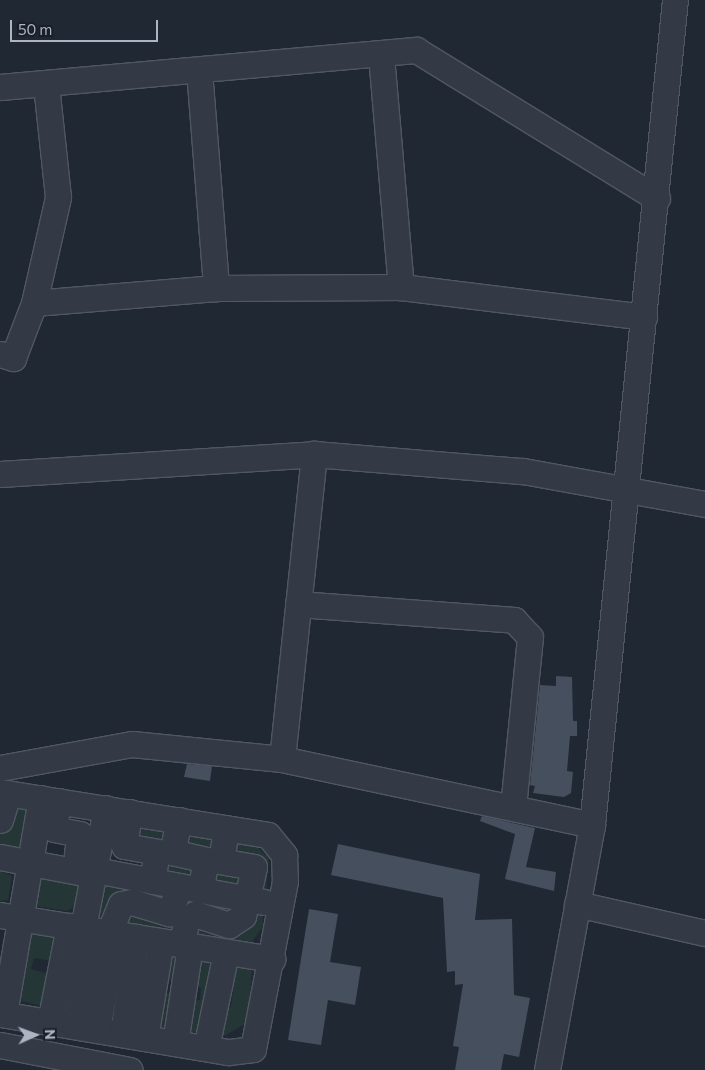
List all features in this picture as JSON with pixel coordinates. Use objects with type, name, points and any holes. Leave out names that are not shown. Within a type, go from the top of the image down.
[{"type":"street","points":[[547,1070],[592,826],[629,489],[675,0]]},
{"type":"street","points":[[0,88],[381,55],[416,50],[657,198]]},
{"type":"street","points":[[381,55],[401,287]]},
{"type":"street","points":[[199,70],[216,288]]},
{"type":"street","points":[[0,354],[13,358],[34,303],[58,197],[46,84]]},
{"type":"street","points":[[34,303],[216,288],[401,287],[644,317]]},
{"type":"street","points":[[282,759],[314,454]]},
{"type":"street","points":[[0,474],[314,454],[425,460],[629,489],[705,504]]},
{"type":"street","points":[[298,604],[514,620],[530,637],[513,806]]},
{"type":"street","points":[[0,768],[132,744],[282,759],[513,806],[592,826]]},
{"type":"street","points":[[0,820],[4,792],[268,836],[284,855],[281,906],[253,1048],[228,1052],[2,1014],[10,916],[50,800]]},
{"type":"street","points":[[50,800],[54,829],[80,834],[91,864],[101,931],[134,1036]]},
{"type":"street","points":[[91,864],[118,810]]},
{"type":"street","points":[[118,810],[124,846],[157,852],[152,881]]},
{"type":"street","points":[[50,1022],[101,931],[121,904],[132,902],[169,913],[190,888],[206,860],[172,852],[179,820]]},
{"type":"street","points":[[134,1036],[187,920],[195,914],[229,925],[243,916],[254,867],[221,861],[226,828]]},
{"type":"street","points":[[0,857],[32,854],[91,864],[152,881],[281,906]]},
{"type":"street","points":[[577,904],[705,934]]},
{"type":"street","points":[[10,916],[272,959]]},
{"type":"street","points":[[86,1028],[101,931]]},
{"type":"street","points":[[175,1043],[177,944]]},
{"type":"street","points":[[206,1048],[226,952]]},
{"type":"street","points":[[0,1045],[117,1069]]},
{"type":"shaded area","points":[[11,804],[27,809],[19,852],[0,852],[0,827]]},
{"type":"shaded area","points":[[131,826],[164,827],[199,861],[198,880],[160,878],[129,844]]},
{"type":"shaded area","points":[[179,834],[217,837],[247,870],[247,888],[209,883],[179,851]]},
{"type":"shaded area","points":[[229,840],[254,844],[269,858],[266,892],[258,892],[228,858]]},
{"type":"shaded area","points":[[0,871],[12,876],[8,900],[0,901]]},
{"type":"shaded area","points":[[36,872],[80,881],[77,905],[67,911],[35,906]]},
{"type":"shaded area","points":[[100,881],[172,895],[99,918]]},
{"type":"shaded area","points":[[183,895],[240,910],[176,931],[122,922],[117,917]]},
{"type":"shaded area","points":[[262,910],[263,926],[251,943],[191,935],[191,924],[246,919]]},
{"type":"shaded area","points":[[57,928],[52,961],[34,958],[31,969],[48,974],[45,1007],[18,1000],[31,930]]},
{"type":"shaded area","points":[[164,951],[184,952],[168,1027],[154,1025],[159,991],[170,994],[172,981],[163,979]]},
{"type":"shaded area","points":[[192,959],[215,961],[203,1033],[184,1031],[189,1000],[200,1000],[201,988],[191,986]]},
{"type":"shaded area","points":[[231,961],[252,971],[248,1016],[245,1024],[219,1039],[222,1008],[231,1007],[235,973],[230,970]]},
{"type":"building","points":[[556,676],[572,677],[573,721],[577,721],[577,736],[570,736],[567,771],[573,772],[571,793],[564,797],[533,793],[535,786],[530,785],[540,685],[556,686]]},
{"type":"building","points":[[187,764],[212,766],[210,781],[184,777]]},
{"type":"building","points":[[482,816],[535,828],[526,867],[556,872],[554,891],[505,879],[515,834],[480,821]]},
{"type":"building","points":[[338,844],[480,874],[475,920],[512,919],[514,995],[530,998],[519,1057],[504,1054],[501,1070],[455,1070],[459,1047],[453,1046],[463,984],[455,985],[455,971],[447,972],[443,898],[331,875]]},
{"type":"building","points":[[309,909],[338,914],[330,962],[361,967],[355,1005],[328,1000],[321,1045],[288,1040]]}]
